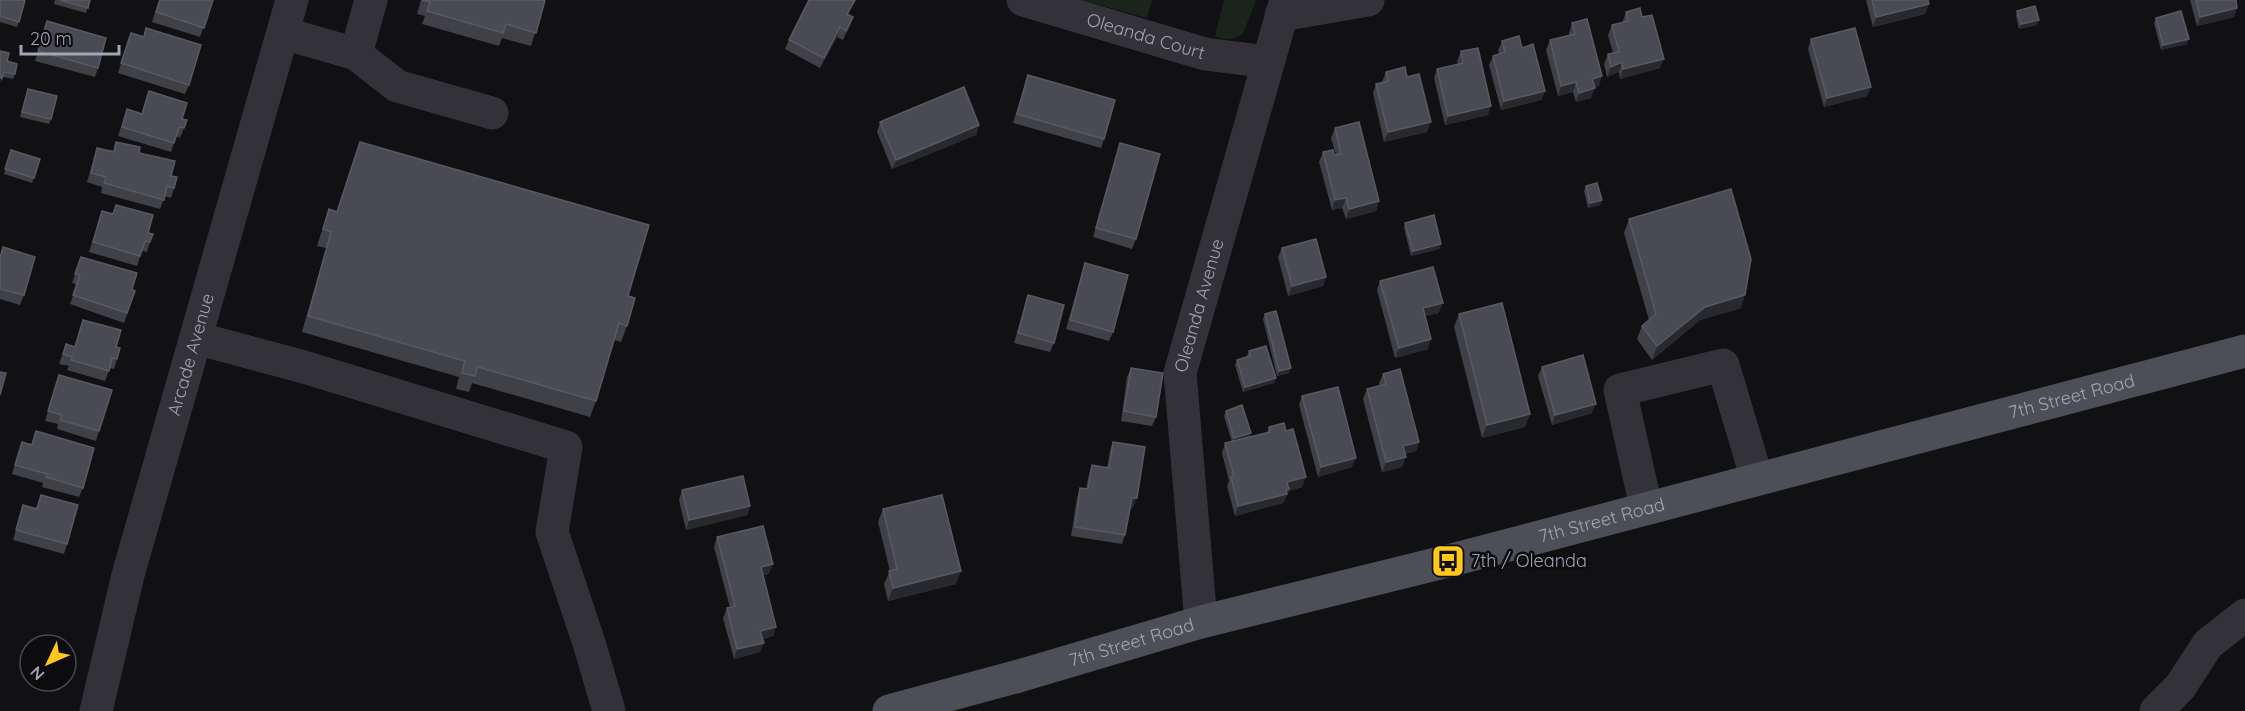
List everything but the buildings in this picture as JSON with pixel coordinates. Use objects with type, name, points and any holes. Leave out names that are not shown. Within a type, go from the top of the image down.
[{"type":"main road","name":"7th Street Road","points":[[889,711],[1019,676],[1201,621],[1448,561],[2245,351]]},
{"type":"street","name":"Arcade Avenue","points":[[96,711],[123,592],[292,0]]},
{"type":"street","points":[[356,54],[371,0]]},
{"type":"street","name":"Oleanda Court","points":[[1023,0],[1205,54],[1268,62]]},
{"type":"street","points":[[1283,7],[1368,0]]},
{"type":"street","name":"Oleanda Avenue","points":[[1201,621],[1180,374],[1283,7]]},
{"type":"street","points":[[283,33],[356,54],[397,86],[492,114]]},
{"type":"street","points":[[196,338],[304,367],[566,447],[552,532],[609,711]]},
{"type":"street","points":[[1646,507],[1620,390],[1723,365],[1757,479]]},
{"type":"street","points":[[2156,711],[2180,687],[2208,644],[2245,615]]},
{"type":"shaded area","points":[[1082,0],[1152,0],[1147,18]]},
{"type":"shaded area","points":[[1224,0],[1256,0],[1243,34],[1233,39],[1215,36]]},
{"type":"place","name":"7th / Oleanda","points":[[1448,561]]}]
